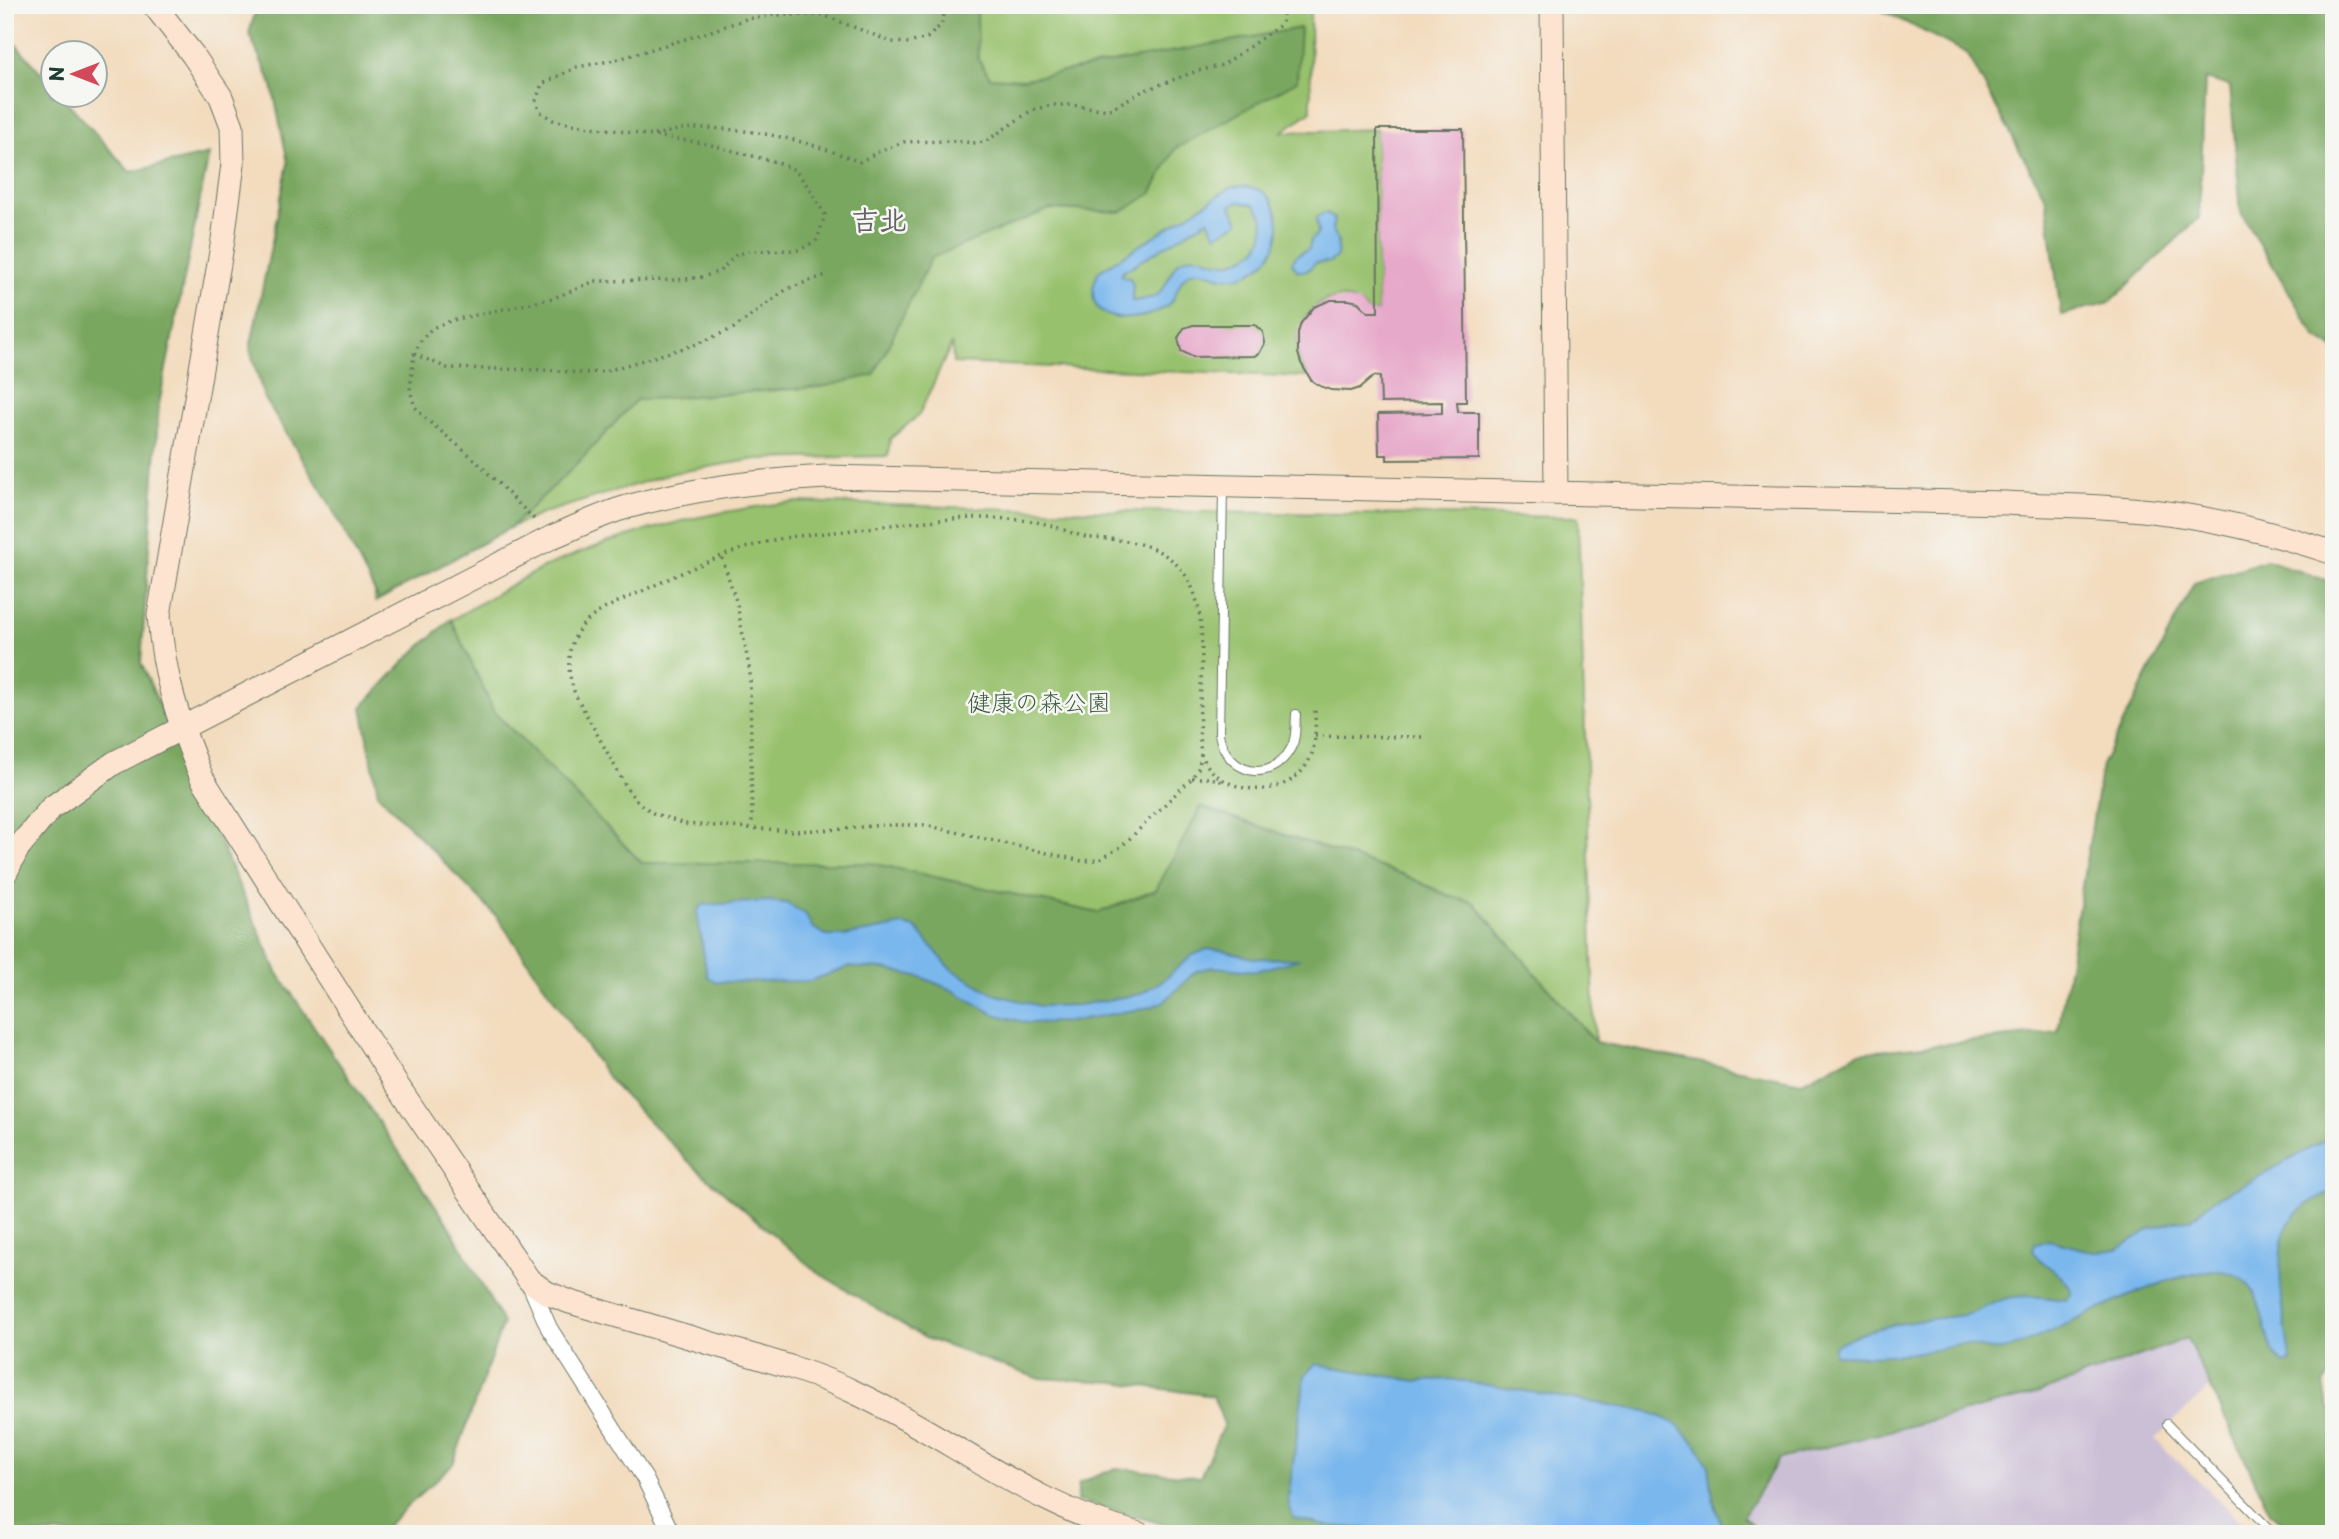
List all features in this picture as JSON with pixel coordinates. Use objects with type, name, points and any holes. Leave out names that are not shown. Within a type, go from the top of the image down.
[{"type":"street","points":[[154,5],[193,55],[220,97],[232,126],[233,164],[223,240],[159,615],[162,656],[182,729],[202,778],[395,1082],[528,1280],[549,1328],[645,1479],[672,1534]]},
{"type":"street","points":[[1552,5],[1556,493]]},
{"type":"street","points":[[5,874],[18,848],[51,808],[114,763],[552,537],[625,507],[756,481],[826,477],[2006,503],[2150,510],[2255,529],[2334,553]]},
{"type":"street","points":[[528,1280],[547,1293],[570,1303],[773,1362],[850,1390],[890,1409],[1030,1493],[1068,1511],[1139,1534]]},
{"type":"lane","points":[[1223,486],[1219,734],[1225,754],[1233,763],[1250,771],[1277,764],[1291,749],[1296,714]]},
{"type":"lane","points":[[2167,1424],[2274,1534]]},
{"type":"path","points":[[534,519],[472,457],[415,407],[410,390],[414,354],[421,340],[432,328],[453,320],[554,298],[596,281],[703,277],[720,271],[736,256],[749,251],[800,250],[817,240],[825,215],[795,170],[776,162],[703,144],[553,120],[539,111],[536,100],[542,84],[577,67],[615,60],[746,19],[765,16],[823,15],[892,42],[909,43],[927,38],[942,24],[946,5]]},
{"type":"path","points":[[648,136],[696,128],[755,133],[811,143],[859,162],[904,142],[985,142],[1032,110],[1052,105],[1108,110],[1143,92],[1197,71],[1223,65],[1282,24],[1284,5]]},
{"type":"path","points":[[414,354],[446,368],[603,372],[696,344],[734,328],[788,289],[829,274]]},
{"type":"path","points":[[979,518],[1041,523],[1091,538],[1104,537],[1152,547],[1178,566],[1194,590],[1201,619],[1201,754],[1199,767],[1192,778],[1122,846],[1099,860],[1066,859],[925,825],[796,831],[684,824],[668,820],[639,803],[629,792],[575,694],[570,679],[571,647],[585,622],[617,603],[683,572],[769,541],[924,521],[979,518]]},
{"type":"path","points":[[722,558],[737,604],[750,672],[752,827]]},
{"type":"path","points":[[1192,778],[1211,778],[1254,790],[1282,784],[1305,765],[1311,756],[1315,736],[1315,707]]},
{"type":"path","points":[[1315,736],[1423,737]]},
{"type":"path","points":[[1201,754],[1214,774],[1226,783]]},
{"type":"shaded area","points":[[2188,1337],[2211,1386],[2155,1439],[2253,1534],[1760,1534],[1743,1517],[1779,1459],[2036,1394]]},
{"type":"green space","points":[[257,5],[977,5],[978,59],[990,77],[1024,79],[1300,28],[1297,81],[1175,149],[1151,194],[1121,212],[1050,209],[931,258],[874,375],[822,387],[636,400],[576,465],[511,527],[379,600],[327,499],[264,397],[250,349],[288,163],[272,85],[249,34]]},
{"type":"green space","points":[[543,5],[1310,5],[1311,111],[1282,132],[1377,129],[1378,312],[1368,312],[1354,301],[1338,298],[1324,301],[1311,310],[1302,324],[1298,340],[1299,358],[1309,377],[953,363],[952,343],[919,415],[890,439],[888,456],[756,459],[673,473],[544,513],[511,527],[375,602],[374,503]]},
{"type":"green space","points":[[1871,5],[2334,5],[2334,349],[2316,337],[2241,213],[2230,86],[2205,79],[2199,218],[2110,302],[2061,315],[2046,199],[1967,53]]},
{"type":"green space","points":[[5,32],[38,69],[38,108],[73,108],[130,172],[209,154],[159,404],[141,663],[277,972],[450,1227],[503,1323],[453,1464],[378,1534],[5,1534]]},
{"type":"green space","name":"健康の森公園","points":[[797,502],[1048,510],[1578,517],[1595,1042],[1473,902],[1447,895],[1404,875],[1202,807],[1156,890],[1098,913],[871,863],[642,863],[494,712],[451,620],[541,569],[583,551],[643,531],[703,516]]},
{"type":"green space","points":[[2267,560],[2334,583],[2334,1275],[2329,1280],[2334,1320],[2334,1370],[2324,1383],[2328,1407],[2334,1412],[2334,1534],[2296,1534],[2271,1514],[2187,1338],[2036,1394],[1779,1459],[1743,1517],[1760,1534],[1201,1534],[1077,1501],[1079,1483],[1116,1468],[1200,1477],[1224,1424],[1213,1396],[1115,1382],[1037,1378],[925,1338],[817,1272],[691,1164],[611,1082],[497,917],[378,794],[362,707],[406,660],[451,619],[494,712],[642,863],[871,863],[1098,913],[1156,890],[1201,807],[1404,875],[1447,895],[1473,902],[1595,1042],[1802,1082],[1858,1053],[2058,1032],[2102,765],[2194,583]]},
{"type":"water","points":[[1238,186],[1257,189],[1265,193],[1274,205],[1279,231],[1274,249],[1263,263],[1241,276],[1223,277],[1200,271],[1191,272],[1180,283],[1171,301],[1149,315],[1121,318],[1109,316],[1100,310],[1094,301],[1093,289],[1098,272],[1230,188]],"holes":[[[1238,202],[1255,205],[1263,219],[1264,231],[1257,248],[1247,256],[1227,262],[1188,257],[1178,262],[1158,294],[1132,301],[1133,285],[1130,278],[1122,277],[1121,273],[1208,220],[1216,235],[1239,222],[1231,206]]]},
{"type":"water","points":[[1324,213],[1334,219],[1332,231],[1338,240],[1337,256],[1330,262],[1315,263],[1307,271],[1298,271],[1292,263],[1293,260],[1298,254],[1309,249],[1311,240],[1318,233],[1316,218]]},
{"type":"water","points":[[769,901],[786,903],[805,914],[813,928],[828,936],[844,936],[903,925],[916,928],[950,968],[994,994],[1040,1006],[1079,1005],[1140,994],[1165,979],[1191,956],[1207,949],[1224,950],[1252,958],[1300,959],[1256,971],[1213,967],[1196,971],[1165,1001],[1151,1007],[1068,1022],[1027,1023],[994,1014],[954,991],[921,977],[884,969],[848,967],[810,981],[716,982],[707,976],[697,912],[702,905]]},
{"type":"water","points":[[2334,1135],[2334,1191],[2299,1211],[2284,1234],[2281,1250],[2281,1290],[2291,1362],[2283,1364],[2275,1354],[2255,1294],[2248,1284],[2238,1276],[2217,1271],[2189,1275],[2157,1285],[2003,1350],[1961,1344],[1898,1355],[1834,1354],[1834,1346],[1864,1332],[1897,1324],[1969,1314],[2012,1297],[2068,1300],[2072,1292],[2068,1285],[2032,1251],[2035,1243],[2049,1240],[2094,1252],[2118,1249],[2150,1229],[2175,1221],[2190,1220],[2214,1199]]},
{"type":"water","points":[[1315,1364],[1417,1381],[1450,1379],[1647,1411],[1677,1424],[1696,1444],[1709,1466],[1713,1498],[1724,1534],[1420,1534],[1321,1525],[1293,1518],[1288,1500],[1305,1375]]},
{"type":"building","points":[[1377,129],[1463,129],[1466,402],[1457,402],[1458,412],[1479,412],[1479,459],[1387,460],[1387,455],[1379,455],[1378,414],[1442,413],[1442,402],[1381,403],[1380,377],[1374,376],[1360,388],[1351,391],[1331,390],[1311,380],[1301,363],[1298,333],[1301,323],[1314,307],[1331,300],[1349,300],[1358,302],[1368,312],[1378,312]]},
{"type":"building","points":[[1193,325],[1255,325],[1263,332],[1265,343],[1259,354],[1254,356],[1193,357],[1181,351],[1178,338],[1184,328]]},
{"type":"district","name":"吉北","points":[[879,220]]}]
